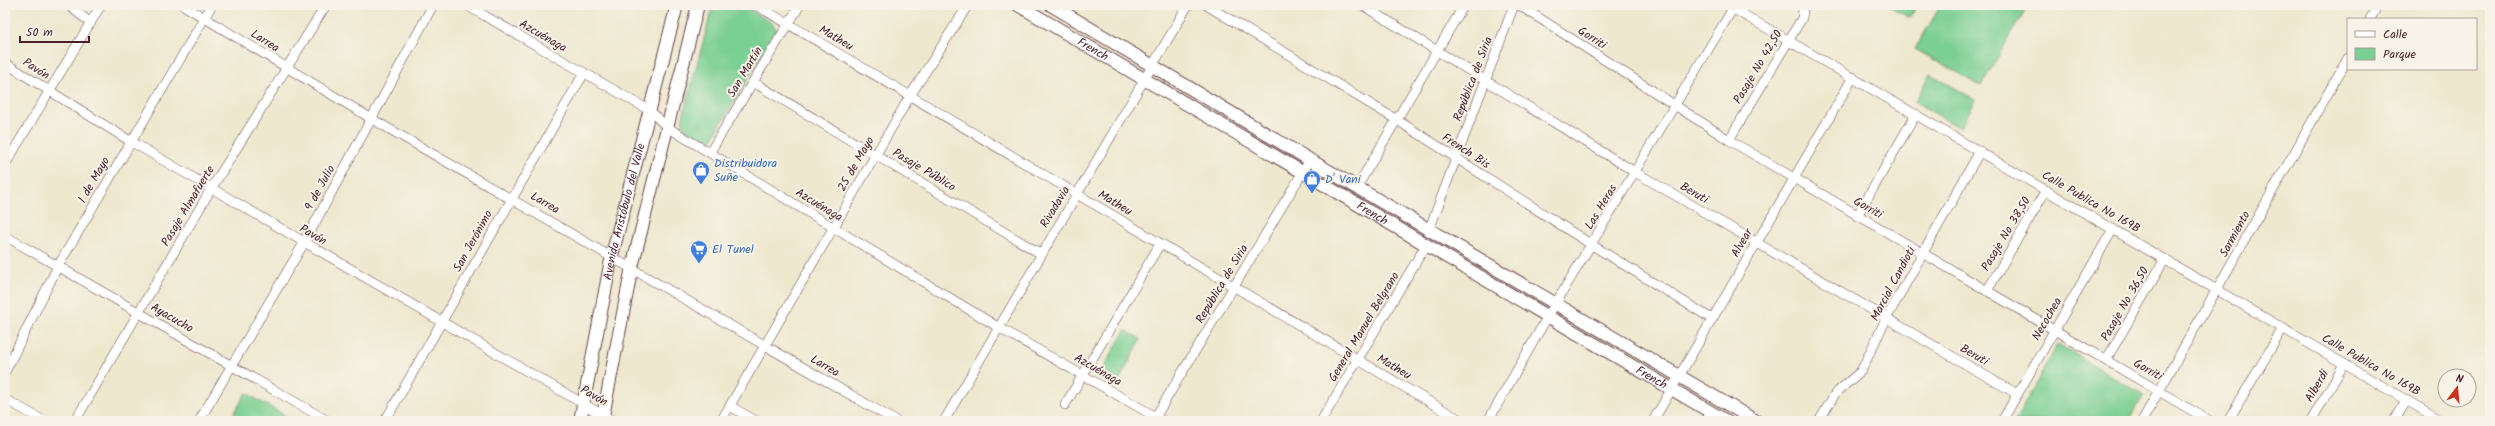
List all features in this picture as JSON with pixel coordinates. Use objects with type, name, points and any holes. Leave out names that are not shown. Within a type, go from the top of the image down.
[{"type":"main road","name":"Avenida Aristóbulo del Valle","points":[[580,421],[612,255],[676,5]]},
{"type":"main road","name":"Avenida Aristóbulo del Valle","points":[[606,419],[632,267],[698,5]]},
{"type":"main road","name":"French","points":[[1018,5],[1726,421]]},
{"type":"main road","name":"French","points":[[1051,5],[1310,160],[1756,421]]},
{"type":"street","points":[[68,5],[90,23]]},
{"type":"street","points":[[5,165],[101,5]]},
{"type":"street","name":"Larrea","points":[[183,5],[372,119],[612,255],[896,421]]},
{"type":"street","name":"1 de Mayo","points":[[5,372],[58,266],[130,141],[212,5]]},
{"type":"street","name":"Pasaje Almafuerte","points":[[75,421],[211,189],[326,5]]},
{"type":"street","name":"9 de Julio","points":[[199,421],[230,365],[304,243],[433,5]]},
{"type":"street","name":"Azcuénaga","points":[[466,5],[649,110],[667,127],[998,326],[1083,374],[1157,420]]},
{"type":"street","name":"Matheu","points":[[756,5],[1462,421]]},
{"type":"street","name":"San Martín","points":[[710,152],[800,5]]},
{"type":"street","name":"25 de Mayo","points":[[721,421],[910,96],[968,5]]},
{"type":"street","name":"Rivadavia","points":[[944,421],[1151,65],[1188,5]]},
{"type":"street","name":"French Bis","points":[[1206,5],[1398,120],[1456,159],[1712,319]]},
{"type":"street","name":"Beruti","points":[[1362,5],[1486,79],[1635,172],[2017,394]]},
{"type":"street","points":[[1357,187],[1398,120],[1464,5]]},
{"type":"street","name":"República de Siria","points":[[1429,230],[1514,5]]},
{"type":"street","name":"Gorriti","points":[[1519,5],[1729,140],[2210,421]]},
{"type":"street","name":"Pasaje No 42,50","points":[[1729,140],[1802,18],[1803,10],[1801,5]]},
{"type":"street","points":[[2371,18],[2378,5]]},
{"type":"street","name":"Las Heras","points":[[1488,421],[1548,316],[1592,245],[1732,6]]},
{"type":"street","name":"Calle Publica No 169B","points":[[1732,6],[2442,421]]},
{"type":"street","name":"Sarmiento","points":[[2142,421],[2218,290],[2347,60]]},
{"type":"street","name":"Pavón","points":[[5,63],[130,141],[211,189],[583,404],[606,419]]},
{"type":"street","name":"San Jerónimo","points":[[385,421],[511,197],[584,73]]},
{"type":"street","name":"Alvear","points":[[1653,421],[1755,243],[1853,78]]},
{"type":"street","name":"Pasaje Público","points":[[753,82],[1041,254]]},
{"type":"street","points":[[1857,216],[1916,114]]},
{"type":"street","name":"Marcial Candioti","points":[[1819,421],[1835,394],[1861,371],[1886,319],[1980,151]]},
{"type":"street","name":"República de Siria","points":[[1157,420],[1310,160]]},
{"type":"street","name":"Pasaje No 38,50","points":[[1987,291],[2046,190]]},
{"type":"street","name":"Necochea","points":[[2002,421],[2113,229]]},
{"type":"street","name":"Ayacucho","points":[[5,236],[328,421]]},
{"type":"street","points":[[1065,405],[1160,244]]},
{"type":"street","name":"General Manuel Belgrano","points":[[1321,421],[1426,245]]},
{"type":"street","name":"Pasaje No 36,50","points":[[2106,360],[2165,259]]},
{"type":"street","points":[[2228,421],[2283,328]]},
{"type":"street","name":"Alberdi","points":[[2311,421],[2344,364]]},
{"type":"street","points":[[5,399],[44,421]]},
{"type":"street","points":[[2394,421],[2406,400]]},
{"type":"street","points":[[730,406],[756,421]]},
{"type":"green space","points":[[713,5],[742,5],[772,23],[777,30],[711,141],[704,140],[684,128],[682,120]]},
{"type":"green space","points":[[1887,5],[1917,5],[1910,18]]},
{"type":"green space","points":[[1941,5],[2028,5],[1981,86],[1915,49]]},
{"type":"green space","points":[[1930,74],[1976,100],[1960,128],[1915,102]]},
{"type":"green space","points":[[1125,330],[1141,339],[1119,381],[1102,371]]},
{"type":"green space","points":[[2058,344],[2144,395],[2129,421],[2015,421]]},
{"type":"green space","points":[[246,393],[294,421],[230,421]]},
{"type":"place","name":"Distribuidora Suñe","points":[[701,185]]},
{"type":"place","name":"D' Vani","points":[[1312,194]]},
{"type":"place","name":"El Tunel","points":[[699,264]]}]
